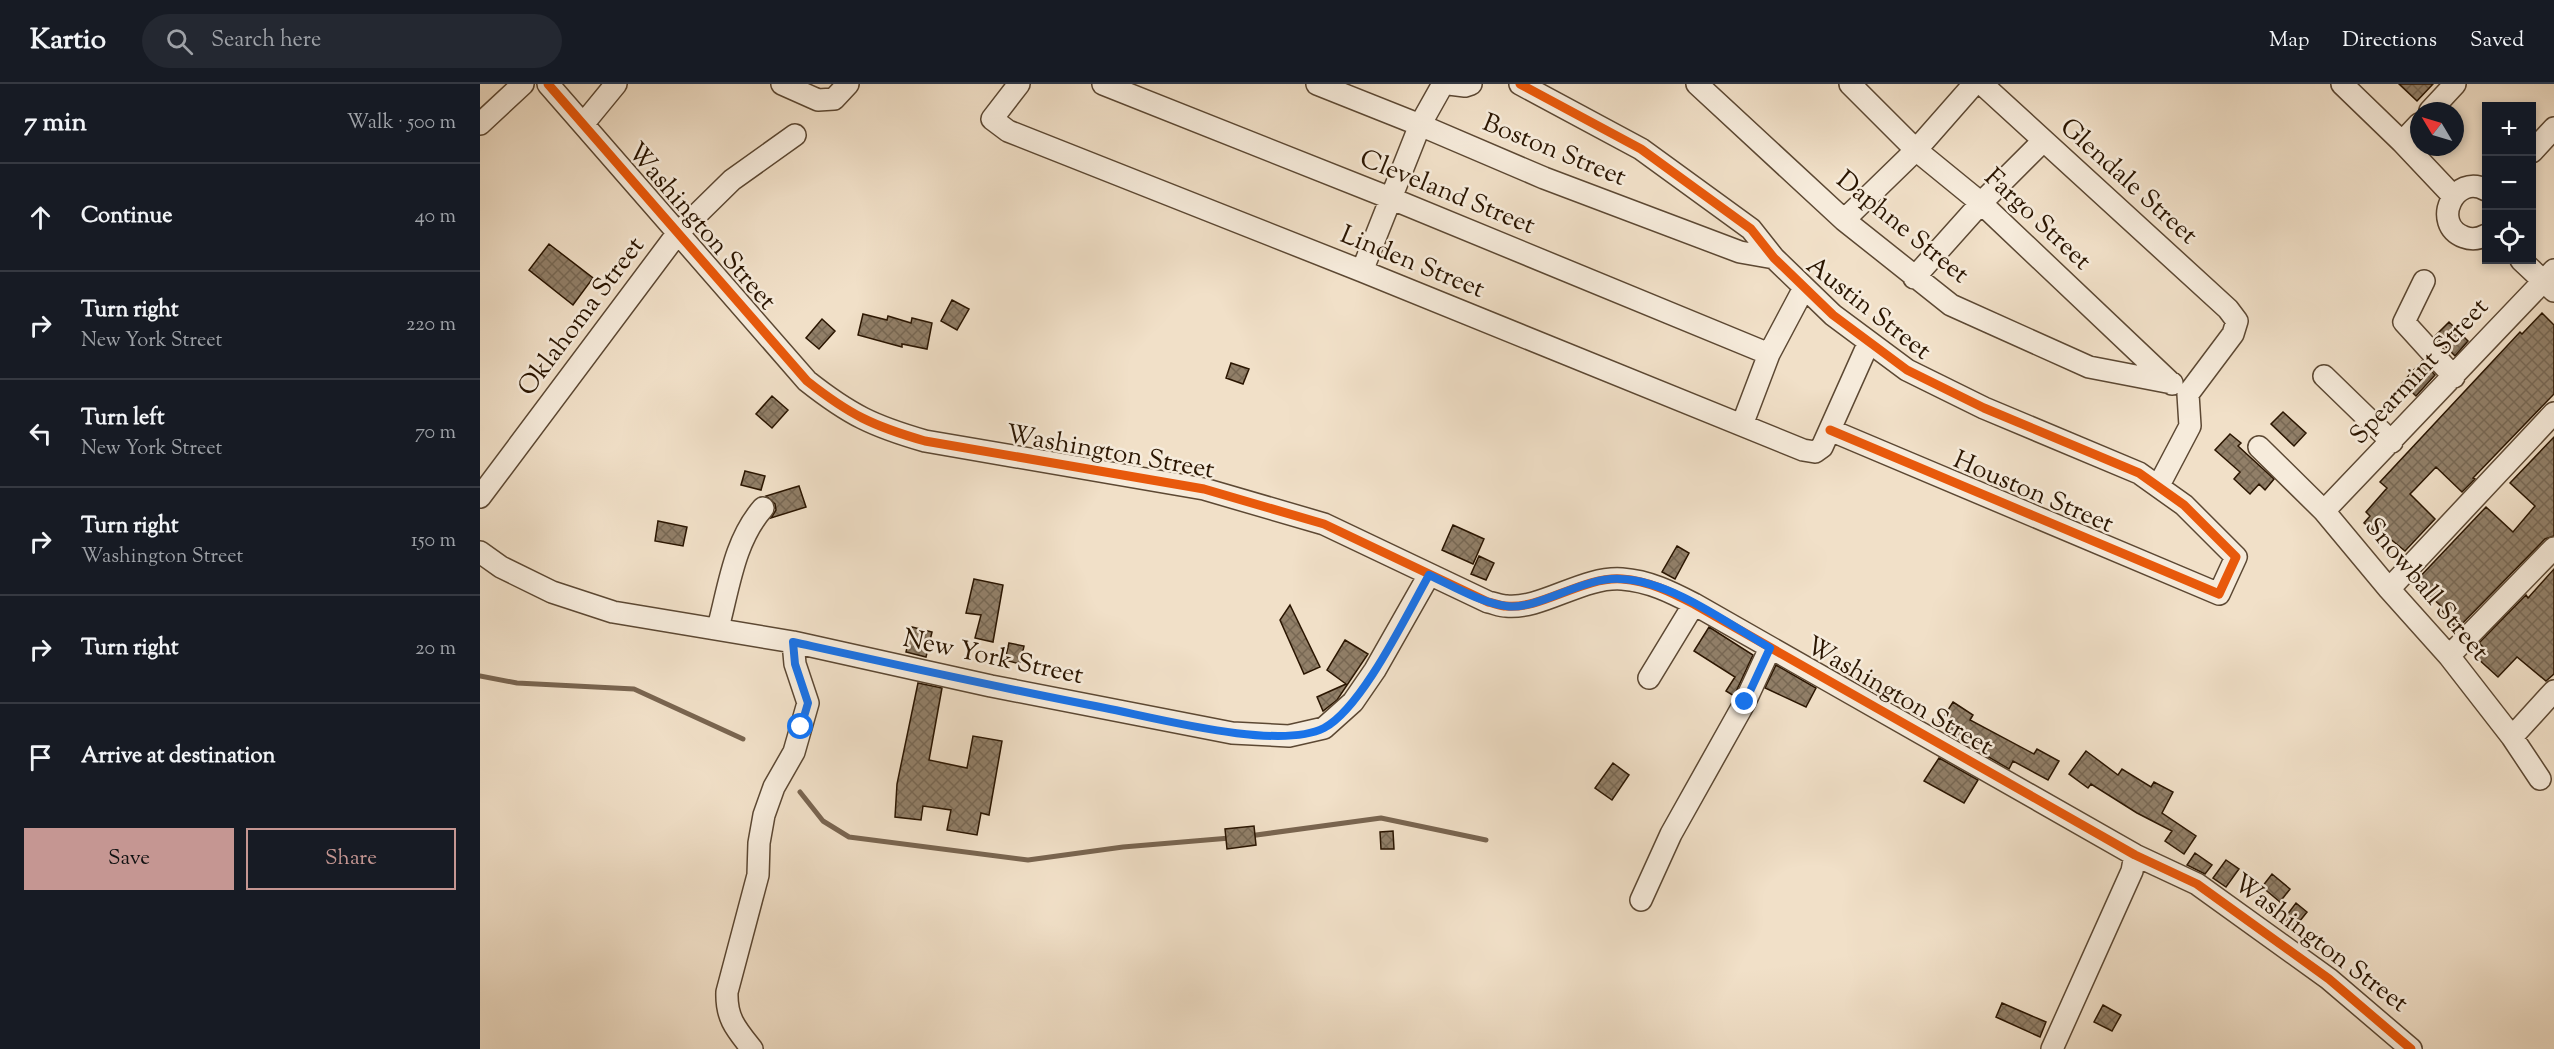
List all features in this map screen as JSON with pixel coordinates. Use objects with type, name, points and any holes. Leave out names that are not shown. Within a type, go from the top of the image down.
[{"type":"street","points":[[480,124],[523,84]]},
{"type":"street","name":"Washington Street","points":[[548,84],[807,381],[843,409],[881,428],[925,441],[1204,489],[1324,524],[1488,602],[1508,607],[1528,604],[1590,583],[1619,578],[1651,583],[1694,604],[2135,855],[2197,884],[2330,979],[2411,1049]]},
{"type":"street","points":[[584,123],[615,84]]},
{"type":"street","points":[[782,84],[818,100],[834,99],[848,84]]},
{"type":"street","name":"Linden Street","points":[[1019,84],[992,119],[1008,132],[1803,450],[1815,452],[1822,447],[1830,430]]},
{"type":"street","name":"Cleveland Street","points":[[1102,84],[1390,198],[1769,354]]},
{"type":"street","name":"Boston Street","points":[[1317,84],[1544,178],[1740,252],[1774,258]]},
{"type":"street","points":[[1362,272],[1420,125],[1443,84]]},
{"type":"street","points":[[1449,84],[1454,86],[1471,84]]},
{"type":"street","name":"Austin Street","points":[[1520,84],[1641,149],[1751,229],[1774,258],[1833,315],[1907,370],[1945,390],[2104,456],[2139,473],[2159,485],[2184,505],[2236,557]]},
{"type":"street","name":"Daphne Street","points":[[1697,84],[1844,220],[1914,278],[1951,305],[2089,367],[2180,389]]},
{"type":"street","name":"Fargo Street","points":[[1850,84],[1916,150],[1981,204],[2180,389]]},
{"type":"street","points":[[1844,220],[1916,150],[1974,84]]},
{"type":"street","name":"Glendale Street","points":[[1982,84],[2228,309],[2236,321],[2233,334],[2180,389]]},
{"type":"street","points":[[2342,84],[2453,196]]},
{"type":"street","points":[[2438,102],[2455,84]]},
{"type":"street","points":[[2536,148],[2554,128]]},
{"type":"street","points":[[2402,142],[2410,134]]},
{"type":"street","name":"Oklahoma Street","points":[[480,497],[678,234],[732,180],[795,135]]},
{"type":"street","points":[[1914,278],[1981,204],[2043,141]]},
{"type":"street","points":[[2482,189],[2472,186],[2461,189],[2453,196],[2448,207],[2447,218],[2452,229],[2461,236],[2472,239],[2482,236]]},
{"type":"street","points":[[2527,264],[2550,281]]},
{"type":"street","points":[[2424,281],[2404,322],[2454,377]]},
{"type":"street","name":"Spearmint Street","points":[[2324,512],[2550,281]]},
{"type":"street","points":[[1742,424],[1769,354],[1804,288]]},
{"type":"street","points":[[1830,430],[1869,342]]},
{"type":"street","points":[[2324,376],[2392,442]]},
{"type":"street","points":[[2159,485],[2190,426],[2180,389]]},
{"type":"street","points":[[2389,589],[2554,413]]},
{"type":"street","name":"Houston Street","points":[[1830,430],[2219,594],[2236,557]]},
{"type":"street","name":"Snowball Street","points":[[2259,447],[2324,512],[2449,656],[2512,737],[2540,779]]},
{"type":"street","points":[[718,628],[741,541],[752,520],[763,508]]},
{"type":"street","points":[[2449,656],[2554,548]]},
{"type":"street","name":"New York Street","points":[[480,552],[501,567],[552,592],[613,612],[793,642],[991,686],[1209,729],[1232,733],[1289,736],[1324,728],[1353,702],[1375,670],[1429,575]]},
{"type":"street","points":[[1649,678],[1694,604]]},
{"type":"street","points":[[752,1049],[735,1029],[726,1009],[727,992],[758,875],[759,843],[764,814],[774,787],[794,752],[808,703],[795,664],[793,642]]},
{"type":"street","points":[[1641,900],[1671,834],[1750,693],[1770,648]]},
{"type":"street","points":[[2512,737],[2554,691]]},
{"type":"street","points":[[2052,1049],[2132,871],[2135,855]]},
{"type":"building","points":[[2399,84],[2433,84],[2417,101]]},
{"type":"building","points":[[549,244],[593,278],[573,305],[529,270]]},
{"type":"building","points":[[952,300],[969,309],[957,330],[941,321]]},
{"type":"building","points":[[2542,313],[2554,325],[2554,394],[2462,492],[2436,467],[2410,494],[2435,519],[2405,551],[2377,528],[2374,531],[2364,523],[2370,516],[2366,512],[2387,488],[2380,482],[2520,332],[2522,334]]},
{"type":"building","points":[[863,314],[887,320],[888,316],[911,323],[912,318],[932,323],[927,349],[902,344],[902,347],[858,335]]},
{"type":"building","points":[[822,319],[835,331],[819,349],[806,338]]},
{"type":"building","points":[[2449,322],[2468,341],[2455,356],[2435,336]]},
{"type":"building","points":[[2422,361],[2435,375],[2416,396],[2402,383]]},
{"type":"building","points":[[1231,363],[1249,369],[1243,384],[1226,378]]},
{"type":"building","points":[[772,396],[788,410],[772,428],[756,414]]},
{"type":"building","points":[[2283,412],[2306,433],[2294,446],[2271,424]]},
{"type":"building","points":[[2230,434],[2241,443],[2238,446],[2274,479],[2265,490],[2259,484],[2250,494],[2234,479],[2240,472],[2215,450]]},
{"type":"building","points":[[2554,437],[2554,536],[2545,539],[2457,629],[2450,622],[2452,620],[2440,609],[2442,607],[2415,582],[2486,507],[2513,532],[2535,506],[2510,483]]},
{"type":"building","points":[[745,471],[765,476],[761,490],[741,485]]},
{"type":"building","points":[[799,486],[806,507],[771,518],[776,510],[775,504],[766,496]]},
{"type":"building","points":[[658,521],[687,527],[683,546],[655,541]]},
{"type":"building","points":[[1453,525],[1484,539],[1473,564],[1442,550]]},
{"type":"building","points":[[1677,546],[1689,553],[1675,579],[1662,572]]},
{"type":"building","points":[[1479,556],[1494,563],[1486,580],[1471,574]]},
{"type":"building","points":[[2554,569],[2554,674],[2546,681],[2517,657],[2498,677],[2476,657],[2484,648],[2479,643],[2526,595],[2528,598]]},
{"type":"building","points":[[974,579],[1003,585],[993,642],[975,638],[981,615],[966,613]]},
{"type":"building","points":[[1290,605],[1320,667],[1304,674],[1280,620]]},
{"type":"building","points":[[912,627],[932,632],[926,657],[906,652]]},
{"type":"building","points":[[1709,627],[1753,655],[1734,696],[1726,691],[1735,677],[1694,651]]},
{"type":"building","points":[[1345,640],[1368,654],[1337,700],[1323,711],[1317,697],[1346,684],[1327,670]]},
{"type":"building","points":[[1009,643],[1024,646],[1020,664],[1005,660]]},
{"type":"building","points":[[1776,665],[1816,688],[1806,707],[1765,688]]},
{"type":"building","points":[[918,683],[942,688],[929,760],[967,768],[973,736],[1002,741],[989,815],[981,813],[977,835],[947,830],[951,810],[923,806],[921,820],[895,817],[897,784]]},
{"type":"building","points":[[1953,702],[1973,715],[1970,720],[2034,754],[2037,749],[2059,761],[2048,780],[2013,761],[2009,769],[1953,736],[1954,734],[1939,724]]},
{"type":"building","points":[[2086,751],[2118,775],[2122,769],[2151,787],[2154,782],[2173,792],[2162,813],[2196,836],[2184,854],[2165,841],[2172,831],[2137,813],[2091,784],[2088,788],[2069,774]]},
{"type":"building","points":[[1939,758],[1978,780],[1964,803],[1924,781]]},
{"type":"building","points":[[1613,763],[1629,775],[1612,800],[1595,788]]},
{"type":"building","points":[[1254,826],[1256,845],[1227,849],[1225,829]]},
{"type":"building","points":[[1393,831],[1394,849],[1381,849],[1380,832]]},
{"type":"building","points":[[2195,853],[2212,865],[2205,874],[2187,865]]},
{"type":"building","points":[[2226,860],[2239,869],[2226,887],[2213,878]]},
{"type":"building","points":[[2272,874],[2290,889],[2280,902],[2262,887]]},
{"type":"building","points":[[2296,903],[2307,912],[2295,927],[2284,919]]},
{"type":"building","points":[[2002,1003],[2046,1022],[2040,1037],[1996,1017]]},
{"type":"building","points":[[2103,1005],[2121,1015],[2112,1031],[2094,1022]]},
{"type":"waterway","points":[[480,676],[517,683],[634,689],[743,739]]},
{"type":"waterway","points":[[800,792],[823,821],[849,837],[1028,860],[1123,847],[1230,838]]},
{"type":"waterway","points":[[1249,836],[1381,818],[1486,840]]},
{"type":"cycle path","points":[[548,84],[807,381],[836,403],[863,418],[925,441],[1204,489],[1324,524],[1488,602],[1502,606],[1533,603],[1607,579],[1632,580],[1660,588],[1694,604],[2135,855],[2197,884],[2329,979],[2411,1049]]},
{"type":"cycle path","points":[[1520,84],[1641,149],[1751,229],[1774,258],[1833,315],[1907,370],[1984,408],[2139,473],[2184,505],[2236,557],[2219,594],[1830,430]]},
{"type":"route","points":[[801,727],[808,703],[795,664],[793,642],[991,686],[1232,733],[1289,736],[1324,728],[1353,702],[1375,670],[1429,575],[1488,602],[1508,607],[1528,604],[1590,583],[1619,578],[1651,583],[1694,604],[1770,648],[1760,674],[1745,702]]}]
